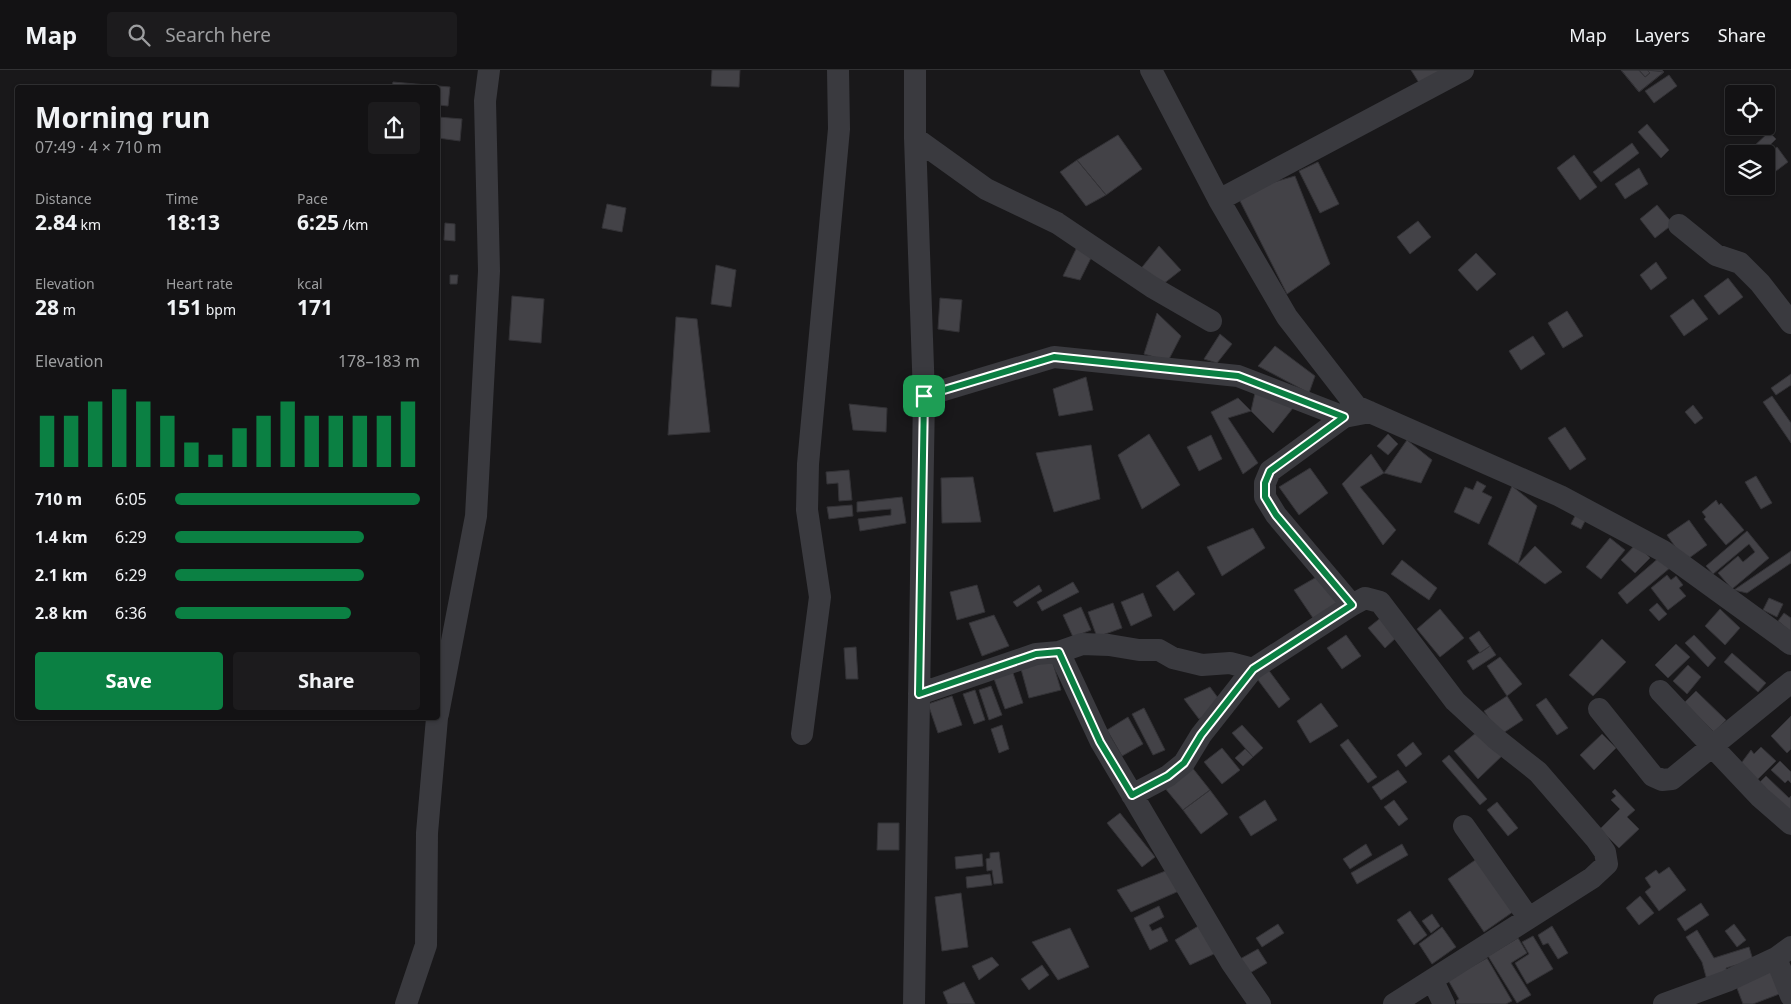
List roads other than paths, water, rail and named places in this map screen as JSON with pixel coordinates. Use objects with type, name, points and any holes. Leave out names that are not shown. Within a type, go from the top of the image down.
[{"type":"street","points":[[440,701],[476,516],[489,271],[485,101],[489,70]]},
{"type":"street","points":[[802,734],[820,597],[807,510],[808,464],[839,129],[838,70]]},
{"type":"street","points":[[914,1004],[924,396],[915,138],[915,70]]},
{"type":"street","points":[[1151,70],[1219,200],[1287,317],[1356,406],[1560,496],[1663,551],[1791,644]]},
{"type":"street","points":[[1219,200],[1463,70]]},
{"type":"street","points":[[915,138],[986,189],[1057,223],[1152,287],[1210,321]]},
{"type":"street","points":[[1679,225],[1716,254],[1740,263],[1760,283],[1791,323]]},
{"type":"street","points":[[924,396],[1054,357],[1238,376],[1344,417]]},
{"type":"street","points":[[1352,605],[1276,515],[1265,497],[1265,483],[1270,471],[1344,417],[1370,412]]},
{"type":"street","points":[[1132,795],[1168,776],[1184,763],[1201,735],[1253,669],[1364,598],[1380,602],[1455,701],[1494,738],[1538,772],[1605,852],[1607,864],[1601,871],[1528,917],[1433,981],[1394,1004]]},
{"type":"street","points":[[919,694],[1036,654],[1059,652],[1082,644],[1109,645],[1139,650],[1159,650],[1178,659],[1202,665],[1230,663],[1253,669]]},
{"type":"street","points":[[1059,652],[1100,742],[1231,962],[1260,1004]]},
{"type":"street","points":[[1599,709],[1653,776],[1662,780],[1672,779],[1791,682]]},
{"type":"street","points":[[1660,691],[1760,797],[1791,824]]},
{"type":"street","points":[[406,1004],[426,945],[427,834],[437,720]]},
{"type":"street","points":[[1464,826],[1528,917]]},
{"type":"street","points":[[1664,1004],[1727,981],[1783,953],[1791,996]]},
{"type":"street","points":[[1433,981],[1444,1004]]}]
